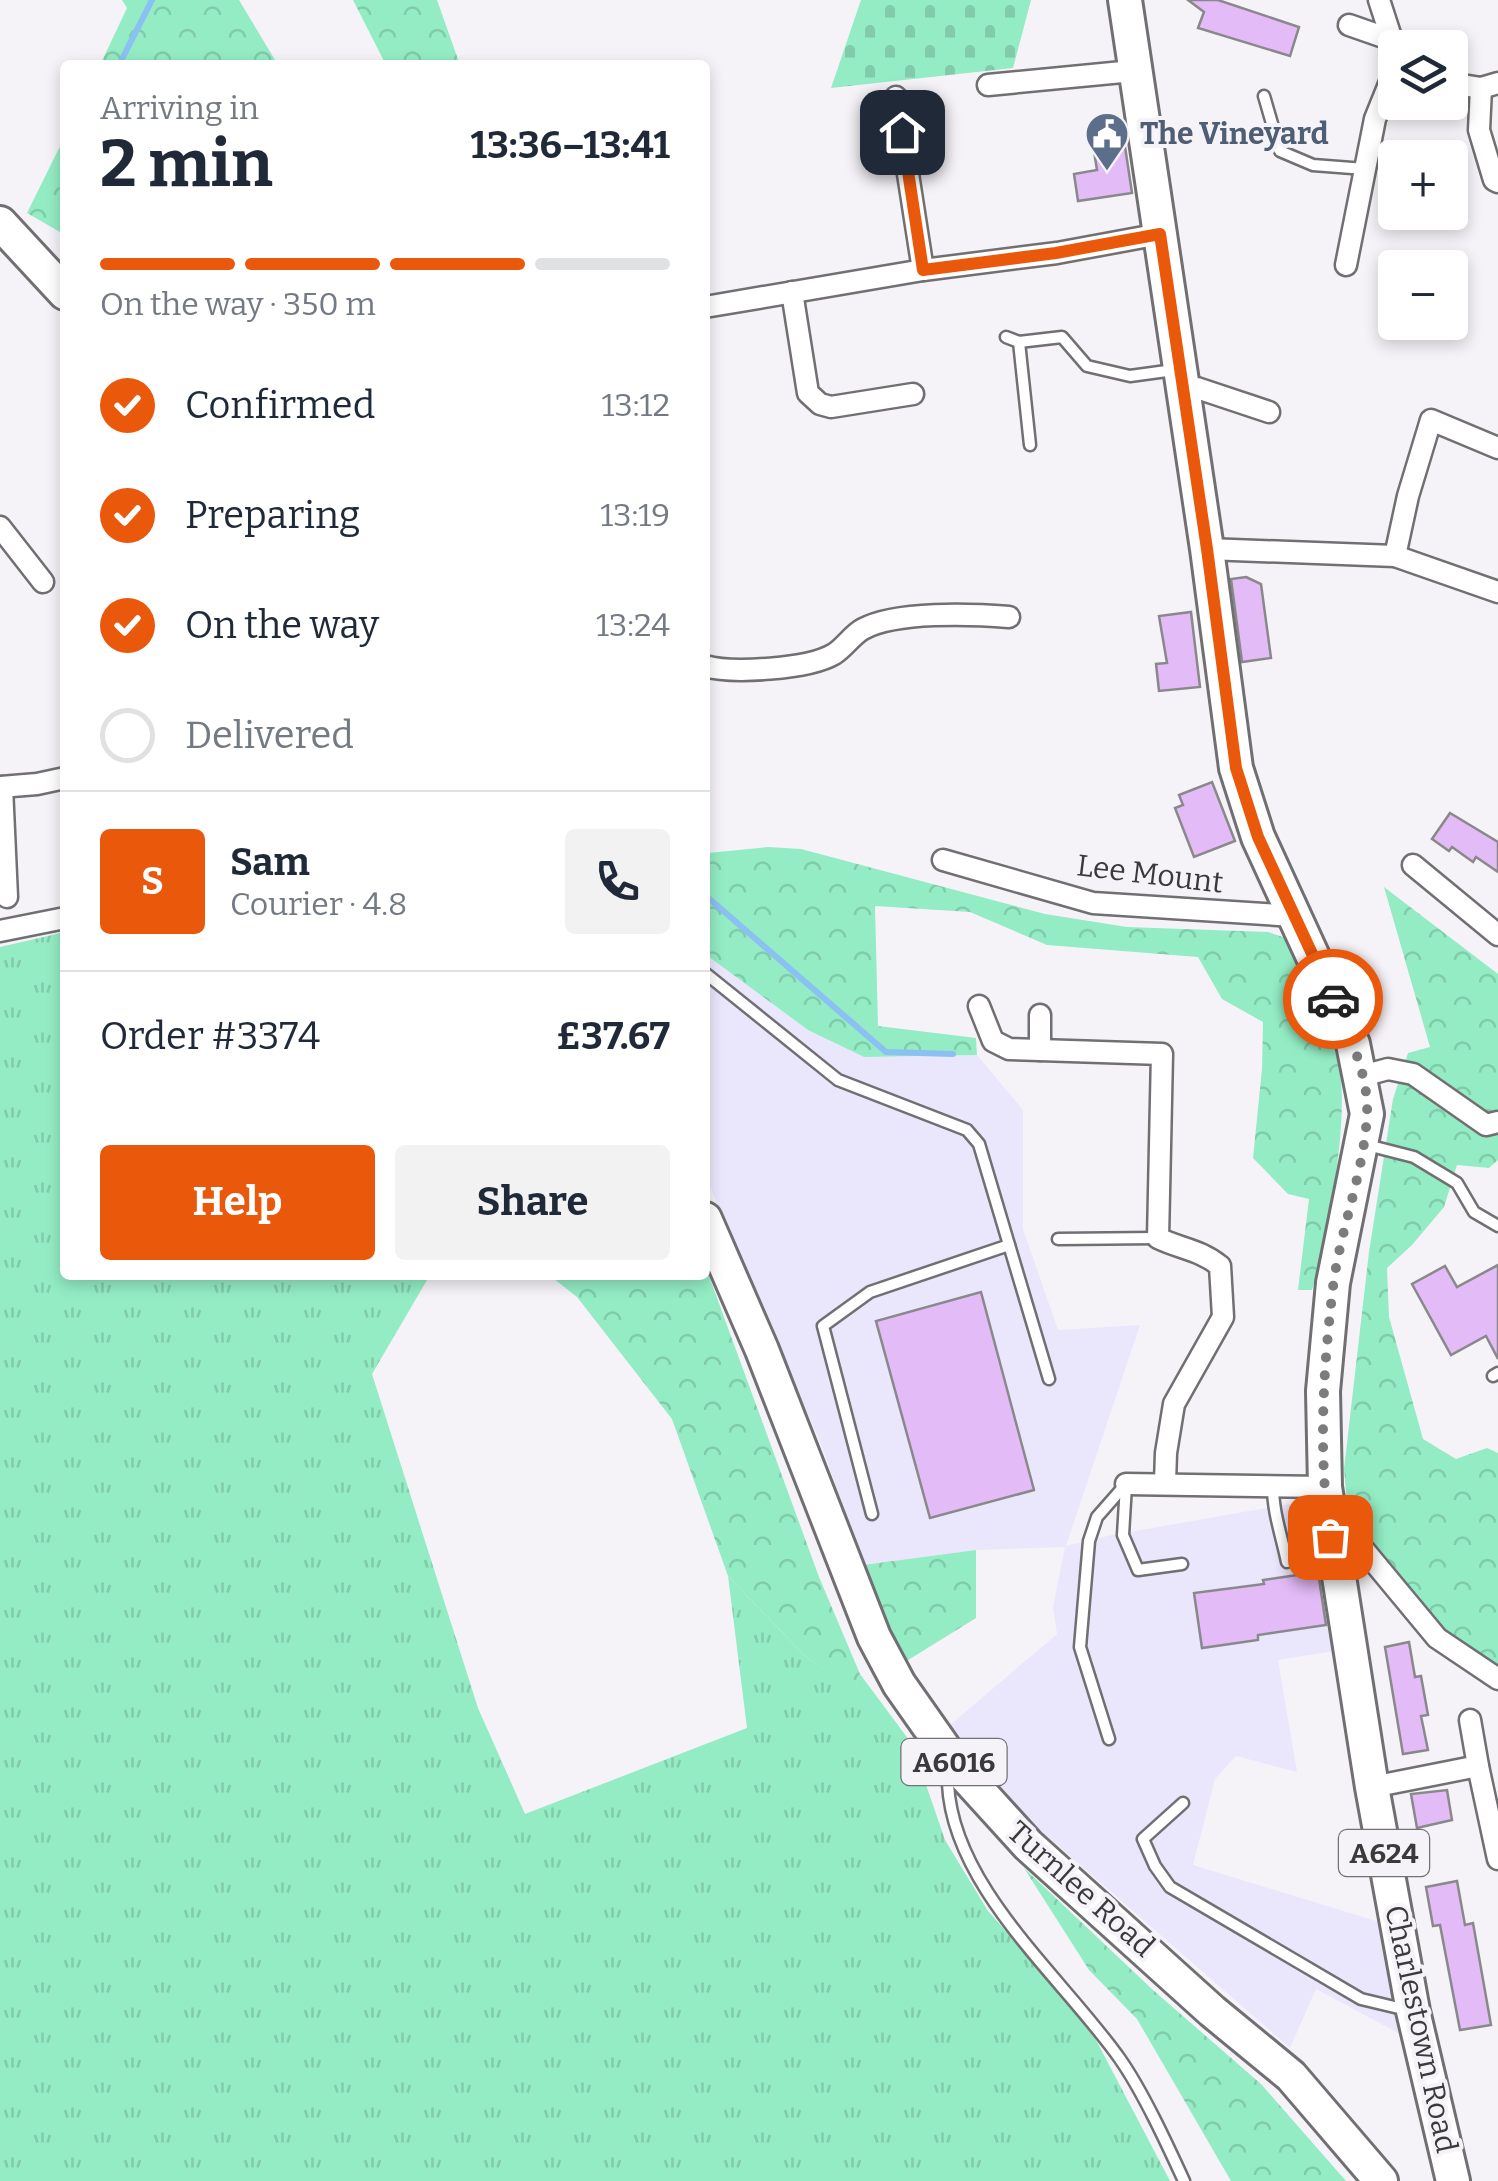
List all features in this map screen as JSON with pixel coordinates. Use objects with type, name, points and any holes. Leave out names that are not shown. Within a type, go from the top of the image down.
[{"type":"main road","name":"Charlestown Road","points":[[1125,0],[1236,768],[1258,837],[1353,1044],[1362,1076],[1367,1114],[1333,1283],[1323,1390],[1325,1487],[1372,1787],[1413,2011],[1453,2181]]},
{"type":"main road","points":[[0,224],[60,288]]},
{"type":"main road","name":"Turnlee Road","points":[[710,1230],[762,1350],[874,1637],[899,1684],[958,1768],[1028,1845],[1291,2076],[1382,2181]]},
{"type":"street","points":[[1379,0],[1390,30]]},
{"type":"street","points":[[1349,25],[1378,37]]},
{"type":"street","points":[[988,86],[1134,71]]},
{"type":"street","points":[[1490,86],[1479,130],[1494,180],[1498,182]]},
{"type":"street","points":[[896,97],[923,270]]},
{"type":"street","points":[[1346,264],[1378,112]]},
{"type":"street","points":[[710,306],[1160,234]]},
{"type":"street","points":[[792,292],[808,393],[820,404],[831,406],[913,394]]},
{"type":"street","points":[[1181,379],[1269,412]]},
{"type":"street","points":[[1395,556],[1431,420],[1498,448]]},
{"type":"street","points":[[0,527],[44,582]]},
{"type":"street","points":[[1207,549],[1395,556],[1498,592]]},
{"type":"street","points":[[710,666],[805,665],[833,654],[864,628],[973,614],[1009,617]]},
{"type":"street","points":[[7,897],[1,787],[60,779]]},
{"type":"street","name":"Lee Mount","points":[[944,860],[1094,903],[1294,916]]},
{"type":"street","points":[[1413,865],[1498,935]]},
{"type":"street","points":[[0,932],[60,919]]},
{"type":"street","points":[[979,1006],[993,1040],[1009,1050],[1162,1054],[1158,1238],[1178,1248],[1203,1252],[1220,1266],[1224,1289],[1223,1318],[1174,1404],[1166,1482]]},
{"type":"street","points":[[1040,1016],[1040,1050]]},
{"type":"street","points":[[1362,1076],[1388,1069],[1414,1074],[1486,1126],[1498,1122]]},
{"type":"street","points":[[1126,1484],[1325,1487]]},
{"type":"street","points":[[1328,1522],[1341,1525],[1359,1544],[1437,1638],[1498,1679]]},
{"type":"street","points":[[1470,1720],[1498,1860]]},
{"type":"street","points":[[1372,1787],[1478,1766]]},
{"type":"lane","points":[[1264,96],[1280,151],[1313,165],[1366,170]]},
{"type":"lane","points":[[1006,337],[1019,342],[1062,336],[1086,366],[1130,376],[1181,379]]},
{"type":"lane","points":[[1019,342],[1030,445]]},
{"type":"lane","points":[[710,977],[838,1080],[967,1130],[979,1144],[1049,1379]]},
{"type":"lane","points":[[1361,1144],[1414,1157],[1457,1183],[1474,1212],[1498,1226]]},
{"type":"lane","points":[[1058,1240],[1158,1238]]},
{"type":"lane","points":[[872,1514],[822,1326],[870,1292],[1009,1245]]},
{"type":"lane","points":[[1126,1484],[1122,1535],[1138,1570],[1182,1564]]},
{"type":"lane","points":[[1109,1739],[1080,1647],[1089,1541],[1097,1518],[1126,1484]]},
{"type":"lane","points":[[1273,1487],[1272,1509],[1287,1562]]},
{"type":"lane","points":[[958,1768],[948,1784],[949,1798],[956,1826],[977,1873],[997,1908],[1123,2062],[1184,2181]]},
{"type":"lane","points":[[1183,1802],[1143,1840],[1170,1887],[1361,1999],[1413,2011]]},
{"type":"shaded area","points":[[710,958],[808,1030],[864,1057],[977,1055],[1023,1110],[1023,1229],[1058,1330],[1140,1325],[1066,1546],[1289,1504],[1311,1513],[1334,1651],[1278,1660],[1297,1772],[1236,1756],[1215,1779],[1193,1865],[1386,1924],[1404,2036],[1316,1989],[1290,2048],[1031,1822],[950,1725],[1057,1634],[1053,1607],[1065,1547],[976,1550],[863,1565],[823,1449],[710,1187]]},
{"type":"green space","points":[[122,0],[239,0],[275,60],[102,60],[127,8]]},
{"type":"green space","points":[[353,0],[437,0],[458,60],[383,60]]},
{"type":"green space","points":[[861,0],[1031,0],[1013,68],[831,88]]},
{"type":"green space","points":[[60,146],[60,232],[27,213]]},
{"type":"green space","points":[[768,847],[801,849],[1045,914],[1127,927],[1268,932],[1286,938],[1330,1034],[1342,1090],[1335,1179],[1312,1290],[1298,1290],[1309,1199],[1288,1194],[1253,1158],[1263,1022],[1222,999],[1198,957],[1047,945],[970,912],[875,906],[878,1026],[976,1038],[977,1055],[864,1057],[808,1030],[710,958],[710,853]]},
{"type":"green space","points":[[1384,887],[1498,974],[1498,1160],[1489,1168],[1457,1165],[1444,1207],[1387,1268],[1389,1317],[1423,1439],[1456,1459],[1487,1448],[1498,1453],[1498,1672],[1434,1626],[1349,1526],[1344,1469],[1369,1252],[1393,1099],[1408,1053],[1430,1047]]},
{"type":"green space","points":[[60,933],[60,1280],[427,1280],[372,1374],[478,1708],[525,1814],[747,1728],[728,1576],[805,1656],[855,1690],[860,1674],[912,1744],[945,1840],[988,1911],[1085,2019],[1170,2181],[0,2181],[0,947]]},
{"type":"green space","points":[[710,1279],[819,1577],[860,1674],[855,1691],[805,1656],[728,1576],[672,1419],[577,1297],[555,1280]]},
{"type":"green space","points":[[976,1550],[976,1618],[905,1662],[863,1565]]},
{"type":"green space","points":[[1024,1868],[1153,1990],[1261,2084],[1346,2181],[1231,2181],[1137,2019],[1089,1970]]},
{"type":"building","points":[[1188,0],[1218,0],[1299,27],[1290,56],[1198,28],[1204,12]]},
{"type":"building","name":"The Vineyard","points":[[1124,140],[1132,193],[1078,201],[1074,174],[1097,170],[1093,145]]},
{"type":"building","points":[[1246,577],[1261,584],[1271,658],[1242,662],[1231,579]]},
{"type":"building","points":[[1191,612],[1200,687],[1159,691],[1156,664],[1167,663],[1159,616]]},
{"type":"building","points":[[1212,782],[1235,841],[1194,857],[1175,808],[1183,805],[1179,795]]},
{"type":"building","points":[[1450,813],[1498,842],[1498,872],[1476,857],[1473,862],[1432,839]]},
{"type":"building","points":[[1498,1265],[1498,1359],[1486,1336],[1451,1355],[1412,1284],[1445,1266],[1457,1287]]},
{"type":"building","points":[[981,1292],[1034,1490],[930,1518],[876,1321]]},
{"type":"building","points":[[1318,1572],[1326,1625],[1202,1648],[1194,1593]]},
{"type":"building","points":[[1409,1642],[1415,1677],[1421,1676],[1428,1715],[1421,1716],[1428,1750],[1403,1754],[1385,1647]]},
{"type":"building","points":[[1447,1790],[1452,1820],[1417,1828],[1411,1794]]},
{"type":"building","points":[[1457,1881],[1465,1925],[1473,1923],[1491,2025],[1460,2030],[1440,1925],[1433,1926],[1426,1887]]},
{"type":"waterway","points":[[122,60],[152,0]]},
{"type":"waterway","points":[[710,899],[886,1052],[953,1054]]},
{"type":"way so far","points":[[1330,1537],[1323,1390],[1333,1283],[1367,1114],[1353,1044],[1333,999]]},
{"type":"place","name":"The Vineyard","points":[[1107,172]]},
{"type":"route","points":[[902,132],[923,270],[1056,253],[1160,234],[1236,768],[1258,837],[1333,999]]}]
